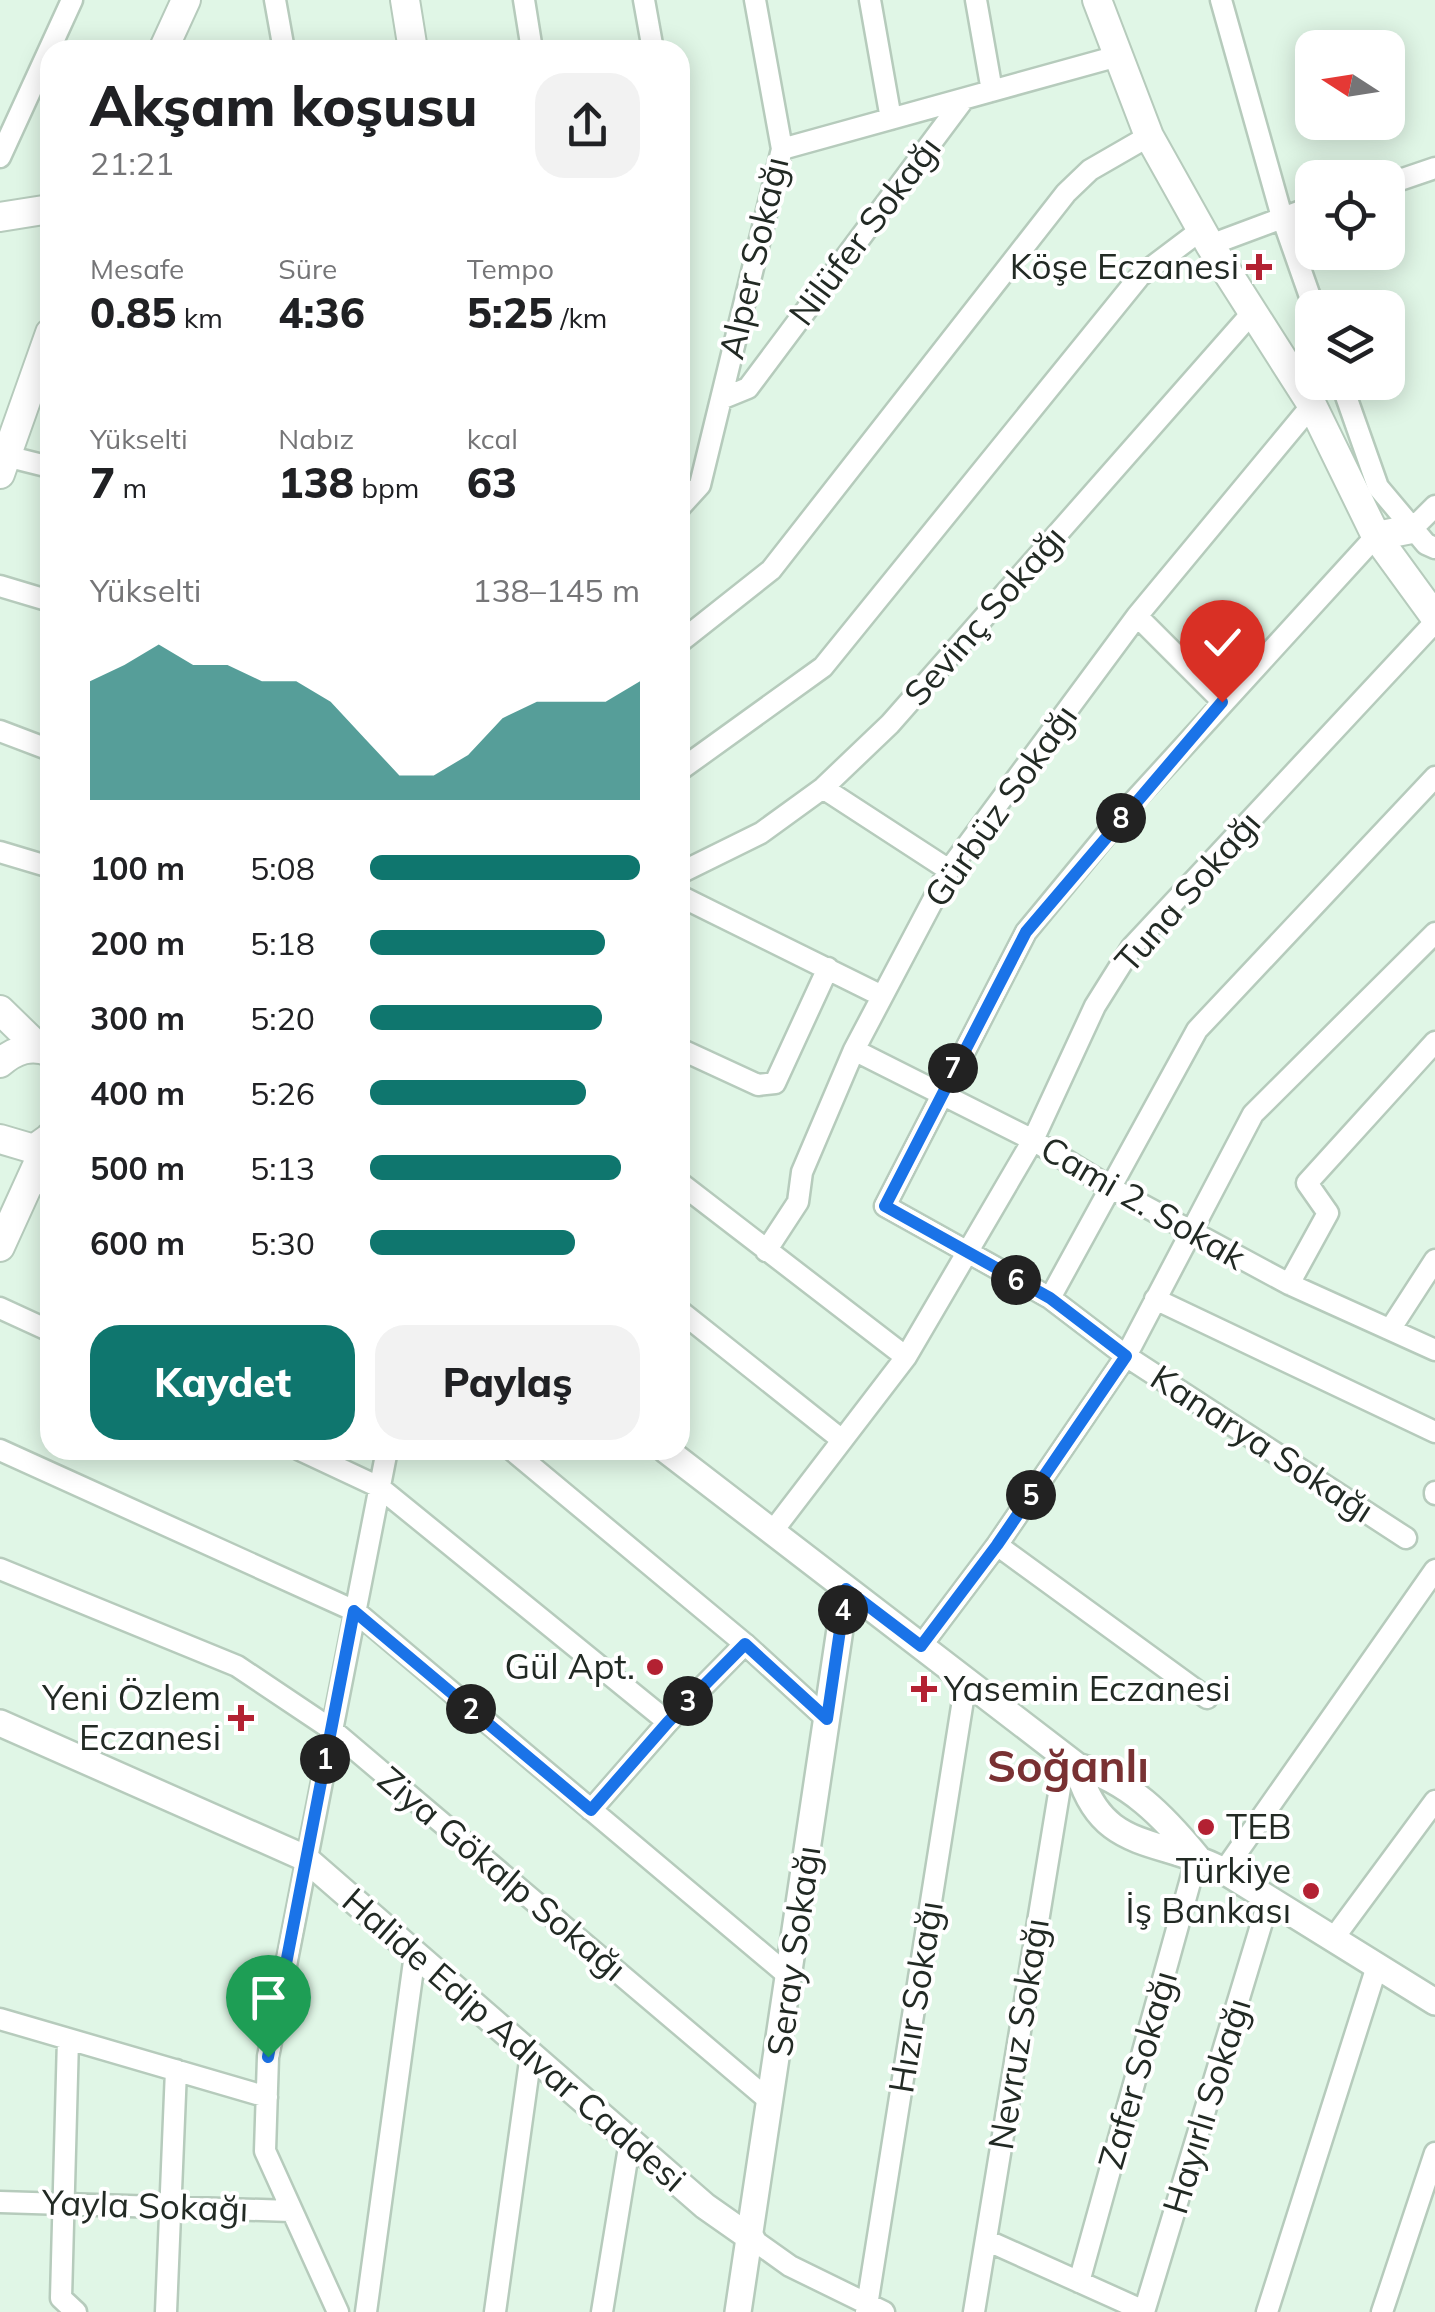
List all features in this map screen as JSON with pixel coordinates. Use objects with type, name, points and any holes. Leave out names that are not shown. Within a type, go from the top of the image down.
[{"type":"main road","points":[[168,40],[186,0]]},
{"type":"main road","points":[[405,0],[412,40]]},
{"type":"main road","points":[[1096,0],[1149,136],[1205,238],[1312,406],[1376,536],[1435,620]]},
{"type":"main road","points":[[0,218],[40,211]]},
{"type":"main road","points":[[3,465],[40,363]]},
{"type":"main road","points":[[1376,536],[1412,529]]},
{"type":"main road","points":[[0,1010],[40,1046]]},
{"type":"main road","points":[[0,1063],[14,1051],[40,1050]]},
{"type":"main road","points":[[0,1139],[34,1149],[40,1145]]},
{"type":"main road","points":[[0,1246],[40,1184]]},
{"type":"street","points":[[54,40],[72,0]]},
{"type":"street","points":[[275,0],[282,40]]},
{"type":"street","points":[[524,0],[530,40]]},
{"type":"street","points":[[644,0],[651,40]]},
{"type":"street","name":"Alper Sokağı","points":[[690,495],[700,484],[782,150],[755,0]]},
{"type":"street","points":[[870,0],[890,120]]},
{"type":"street","points":[[976,0],[992,91]]},
{"type":"street","points":[[1221,0],[1282,217],[1308,290]]},
{"type":"street","points":[[782,150],[1118,56]]},
{"type":"street","points":[[0,157],[40,70]]},
{"type":"street","name":"Nilüfer Sokağı","points":[[721,399],[748,388],[964,99]]},
{"type":"street","points":[[690,634],[771,570],[1066,193],[1090,170],[1149,136]]},
{"type":"street","points":[[1405,178],[1435,168]]},
{"type":"street","points":[[690,763],[822,668],[1140,276],[1205,238],[1295,213]]},
{"type":"street","name":"Sevinç Sokağı","points":[[690,868],[760,833],[823,788],[890,724],[1252,314]]},
{"type":"street","points":[[1347,400],[1378,487],[1412,529],[1435,548]]},
{"type":"street","name":"Gürbüz Sokağı","points":[[766,1252],[798,1202],[802,1172],[854,1050],[949,870],[1137,616],[1312,406]]},
{"type":"street","points":[[3,465],[40,467]]},
{"type":"street","points":[[1412,529],[1435,506]]},
{"type":"street","points":[[940,1092],[1026,932],[1222,702],[1376,536]]},
{"type":"street","points":[[0,586],[40,598]]},
{"type":"street","points":[[1137,616],[1222,702]]},
{"type":"street","name":"Tuna Sokağı","points":[[772,1532],[906,1357],[1033,1140],[1095,1006],[1132,947],[1435,620]]},
{"type":"street","points":[[0,731],[40,746]]},
{"type":"street","points":[[1050,1298],[1197,1030],[1435,777]]},
{"type":"street","points":[[823,788],[949,870]]},
{"type":"street","points":[[0,852],[40,864]]},
{"type":"street","points":[[690,901],[882,996]]},
{"type":"street","points":[[921,1646],[997,1545],[1126,1356],[1253,1114],[1435,933]]},
{"type":"street","points":[[690,1054],[758,1086],[775,1083],[828,968]]},
{"type":"street","points":[[1289,1284],[1328,1213],[1307,1183],[1435,1042]]},
{"type":"street","name":"Cami 2. Sokak","points":[[854,1050],[1033,1140],[1189,1232],[1289,1284],[1435,1350]]},
{"type":"street","name":"Kanarya Sokağı","points":[[940,1092],[885,1206],[1050,1298],[1126,1356],[1406,1538]]},
{"type":"street","points":[[690,1191],[906,1357]]},
{"type":"street","points":[[1390,1328],[1435,1260]]},
{"type":"street","points":[[1155,1300],[1435,1432]]},
{"type":"street","points":[[0,1308],[40,1327]]},
{"type":"street","points":[[690,1320],[842,1440]]},
{"type":"street","points":[[0,1450],[354,1611],[790,1978]]},
{"type":"street","points":[[321,1460],[379,1488],[668,1722]]},
{"type":"street","points":[[338,2312],[265,2152],[268,2057],[385,1460]]},
{"type":"street","points":[[524,1460],[745,1644],[827,1719]]},
{"type":"street","points":[[679,1460],[1071,1761],[1095,1771],[1158,1811],[1197,1857]]},
{"type":"street","points":[[997,1545],[1206,1698]]},
{"type":"street","name":"Ziya Gökalp Sokağı","points":[[0,1569],[237,1666],[331,1729],[772,2102]]},
{"type":"street","points":[[1224,1871],[1435,1570]]},
{"type":"street","name":"Seray Sokağı","points":[[738,2312],[752,2239],[846,1589]]},
{"type":"street","points":[[591,1810],[668,1722],[745,1644]]},
{"type":"street","name":"Hızır Sokağı","points":[[872,2309],[966,1681]]},
{"type":"street","name":"Halide Edip Adıvar Caddesi","points":[[0,1723],[305,1858],[705,2206],[752,2239]]},
{"type":"street","points":[[1071,1761],[1086,1802],[1109,1825],[1146,1844],[1197,1857],[1224,1871],[1434,1998]]},
{"type":"street","name":"Nevruz Sokağı","points":[[974,2312],[1071,1761]]},
{"type":"street","points":[[1334,1939],[1435,1800]]},
{"type":"street","name":"Zafer Sokağı","points":[[1079,2282],[1197,1857]]},
{"type":"street","name":"Hayırlı Sokağı","points":[[1144,2312],[1270,1899]]},
{"type":"street","points":[[366,2312],[415,1954]]},
{"type":"street","points":[[1267,2312],[1376,1966]]},
{"type":"street","points":[[0,2019],[267,2096]]},
{"type":"street","points":[[68,2039],[61,2298],[76,2312]]},
{"type":"street","points":[[494,2312],[530,2054]]},
{"type":"street","points":[[166,2312],[176,2070]]},
{"type":"street","points":[[602,2312],[630,2141]]},
{"type":"street","points":[[1382,2312],[1435,2153]]},
{"type":"street","name":"Yayla Sokağı","points":[[0,2202],[290,2211]]},
{"type":"street","points":[[752,2239],[790,2266],[872,2309]]},
{"type":"street","points":[[986,2240],[1144,2312]]},
{"type":"place","name":"Köşe Eczanesi","points":[[1259,267]]},
{"type":"place","name":"Gül Apt.","points":[[655,1667]]},
{"type":"place","name":"Yasemin Eczanesi","points":[[924,1689]]},
{"type":"place","name":"Yeni Özlem Eczanesi","points":[[241,1718]]},
{"type":"place","name":"TEB","points":[[1206,1827]]},
{"type":"place","name":"Türkiye İş Bankası","points":[[1311,1891]]},
{"type":"district","name":"Soğanlı","points":[[1068,1766]]},
{"type":"route","points":[[268,2057],[354,1611],[591,1810],[668,1722],[745,1644],[827,1719],[846,1589],[921,1646],[997,1545],[1126,1356],[1050,1298],[885,1206],[940,1092],[1026,932],[1222,702]]}]
